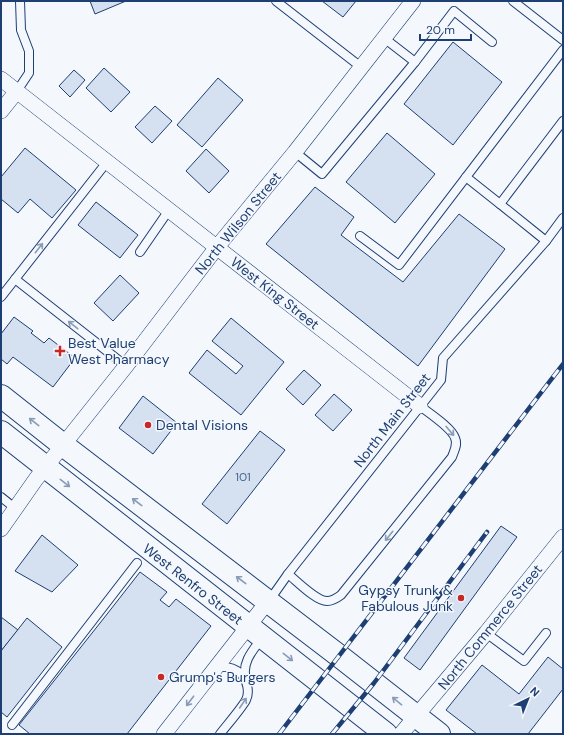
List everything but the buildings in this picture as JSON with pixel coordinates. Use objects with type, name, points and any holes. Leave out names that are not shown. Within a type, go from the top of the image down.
[{"type":"main road","points":[[1,396],[439,734]]},
{"type":"main road","name":"West Renfro Street","points":[[1,432],[386,734]]},
{"type":"street","name":"North Wilson Street","points":[[1,529],[63,445],[126,366],[217,247],[295,152],[413,1]]},
{"type":"street","name":"West King Street","points":[[1,79],[420,406]]},
{"type":"street","points":[[1,110],[17,91]]},
{"type":"street","name":"North Commerce Street","points":[[401,734],[417,717],[563,537]]},
{"type":"street","points":[[164,734],[215,667],[256,632],[268,601]]},
{"type":"lane","points":[[17,91],[29,73],[29,51],[20,30],[20,1]]},
{"type":"lane","points":[[276,1],[361,67]]},
{"type":"lane","points":[[513,1],[563,40]]},
{"type":"lane","points":[[295,152],[322,174],[415,62],[454,11],[492,42]]},
{"type":"lane","points":[[384,38],[415,62]]},
{"type":"lane","points":[[360,236],[399,265],[563,50]]},
{"type":"lane","points":[[500,204],[563,121]]},
{"type":"lane","points":[[1,297],[107,162]]},
{"type":"lane","points":[[466,177],[546,241]]},
{"type":"lane","points":[[140,252],[169,210]]},
{"type":"lane","name":"North Main Street","points":[[268,601],[441,380],[443,358],[546,241],[563,218]]},
{"type":"lane","points":[[15,279],[126,366]]},
{"type":"lane","points":[[288,574],[320,600],[327,602],[341,595],[447,463],[456,448],[455,438],[446,427],[420,406]]},
{"type":"lane","points":[[1,497],[16,509]]},
{"type":"lane","points":[[12,725],[137,563]]},
{"type":"lane","points":[[220,734],[247,699],[248,691],[244,675],[245,666],[256,632]]},
{"type":"lane","points":[[486,633],[524,661],[546,633]]},
{"type":"lane","points":[[215,667],[231,667],[244,676],[247,684]]},
{"type":"railway","points":[[279,734],[563,364]]},
{"type":"railway","points":[[332,734],[374,683],[487,532]]},
{"type":"place","name":"Best Value West Pharmacy","points":[[60,351]]},
{"type":"place","name":"Dental Visions","points":[[148,425]]},
{"type":"place","name":"Gypsy Trunk & Fabulous Junk","points":[[461,598]]},
{"type":"place","name":"Grump's Burgers","points":[[161,677]]}]
